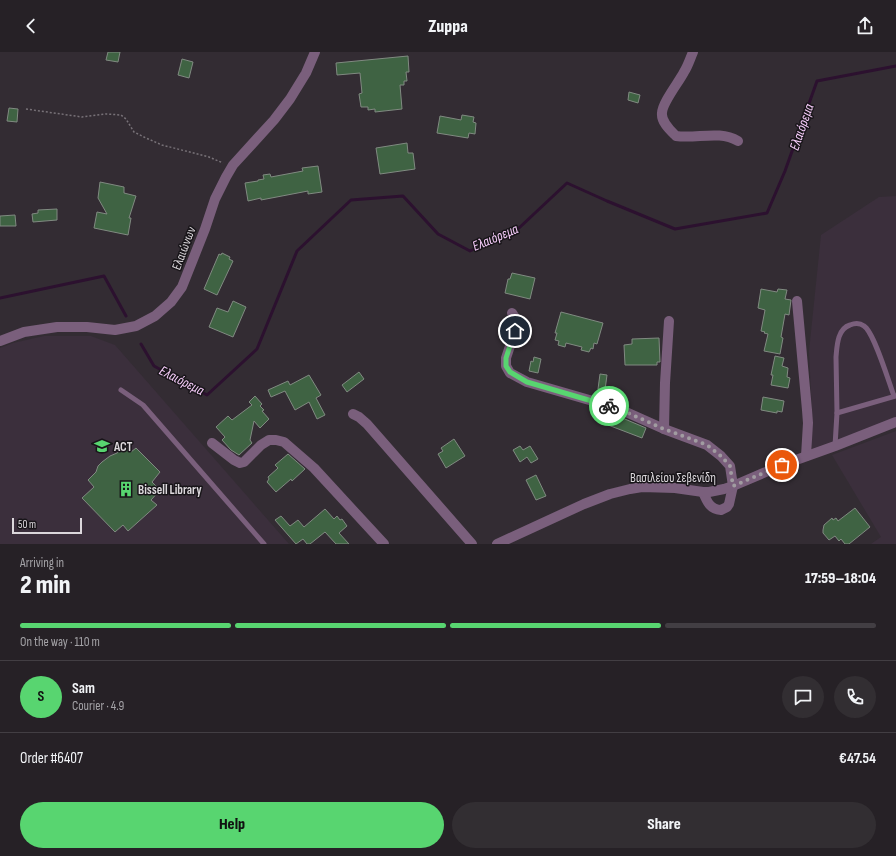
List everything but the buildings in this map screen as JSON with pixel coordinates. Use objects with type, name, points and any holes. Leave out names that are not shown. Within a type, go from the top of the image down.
[{"type":"street","name":"Ελαιώνων","points":[[0,341],[24,332],[57,327],[88,327],[115,330],[136,326],[155,316],[171,302],[182,288],[215,199],[223,182],[243,154],[274,120],[290,99],[303,78],[315,52]]},
{"type":"street","points":[[693,52],[685,72],[664,105],[662,113],[664,121],[676,136],[692,137],[712,135],[731,137],[738,141]]},
{"type":"street","points":[[798,301],[808,423],[806,456]]},
{"type":"street","points":[[512,313],[516,321],[515,331],[506,358],[506,366],[510,372],[527,382],[617,408],[664,429],[707,445],[721,456],[730,466],[733,486],[729,504],[721,510],[710,506],[703,492]]},
{"type":"street","points":[[664,429],[669,321]]},
{"type":"street","points":[[353,414],[359,417],[366,424],[472,544]]},
{"type":"street","name":"Βασιλείου Σεβενίδη","points":[[497,544],[599,498],[618,491],[642,487],[662,487],[703,492],[716,491],[733,486],[782,465],[896,422]]},
{"type":"street","points":[[212,443],[240,463],[244,462],[261,445],[269,440],[284,442],[314,468],[384,544]]},
{"type":"lane","points":[[835,446],[837,413],[836,357],[838,342],[844,328],[850,325],[859,324],[869,330],[874,340],[895,396],[837,413]]},
{"type":"lane","points":[[121,390],[143,405],[264,544]]},
{"type":"path","points":[[26,109],[82,117],[106,114],[121,115],[126,119],[134,132],[146,138],[162,145],[209,157],[232,168]]},
{"type":"shaded area","points":[[896,196],[896,418],[812,449],[809,351],[821,235],[879,197]]},
{"type":"shaded area","name":"ACT","points":[[44,336],[91,336],[115,345],[289,544],[0,544],[0,348],[13,343]]},
{"type":"shaded area","points":[[896,431],[896,544],[871,544],[881,537],[832,455]]},
{"type":"waterway","name":"Ελαιόρεμα","points":[[141,344],[154,366],[207,395],[257,349],[297,251],[351,200],[403,196],[438,234],[470,251],[519,228],[567,183],[675,229],[767,213],[785,171],[817,81],[896,66]]},
{"type":"waterway","name":"Ελαιόρεμα","points":[[0,298],[104,276],[126,316]]},
{"type":"way so far","points":[[609,406],[707,445],[721,456],[730,466],[733,486],[782,465]]},
{"type":"place","name":"ACT","points":[[102,446]]},
{"type":"place","name":"Bissell Library","points":[[126,489]]},
{"type":"route","points":[[515,331],[506,358],[506,366],[510,372],[527,382],[609,406]]}]
